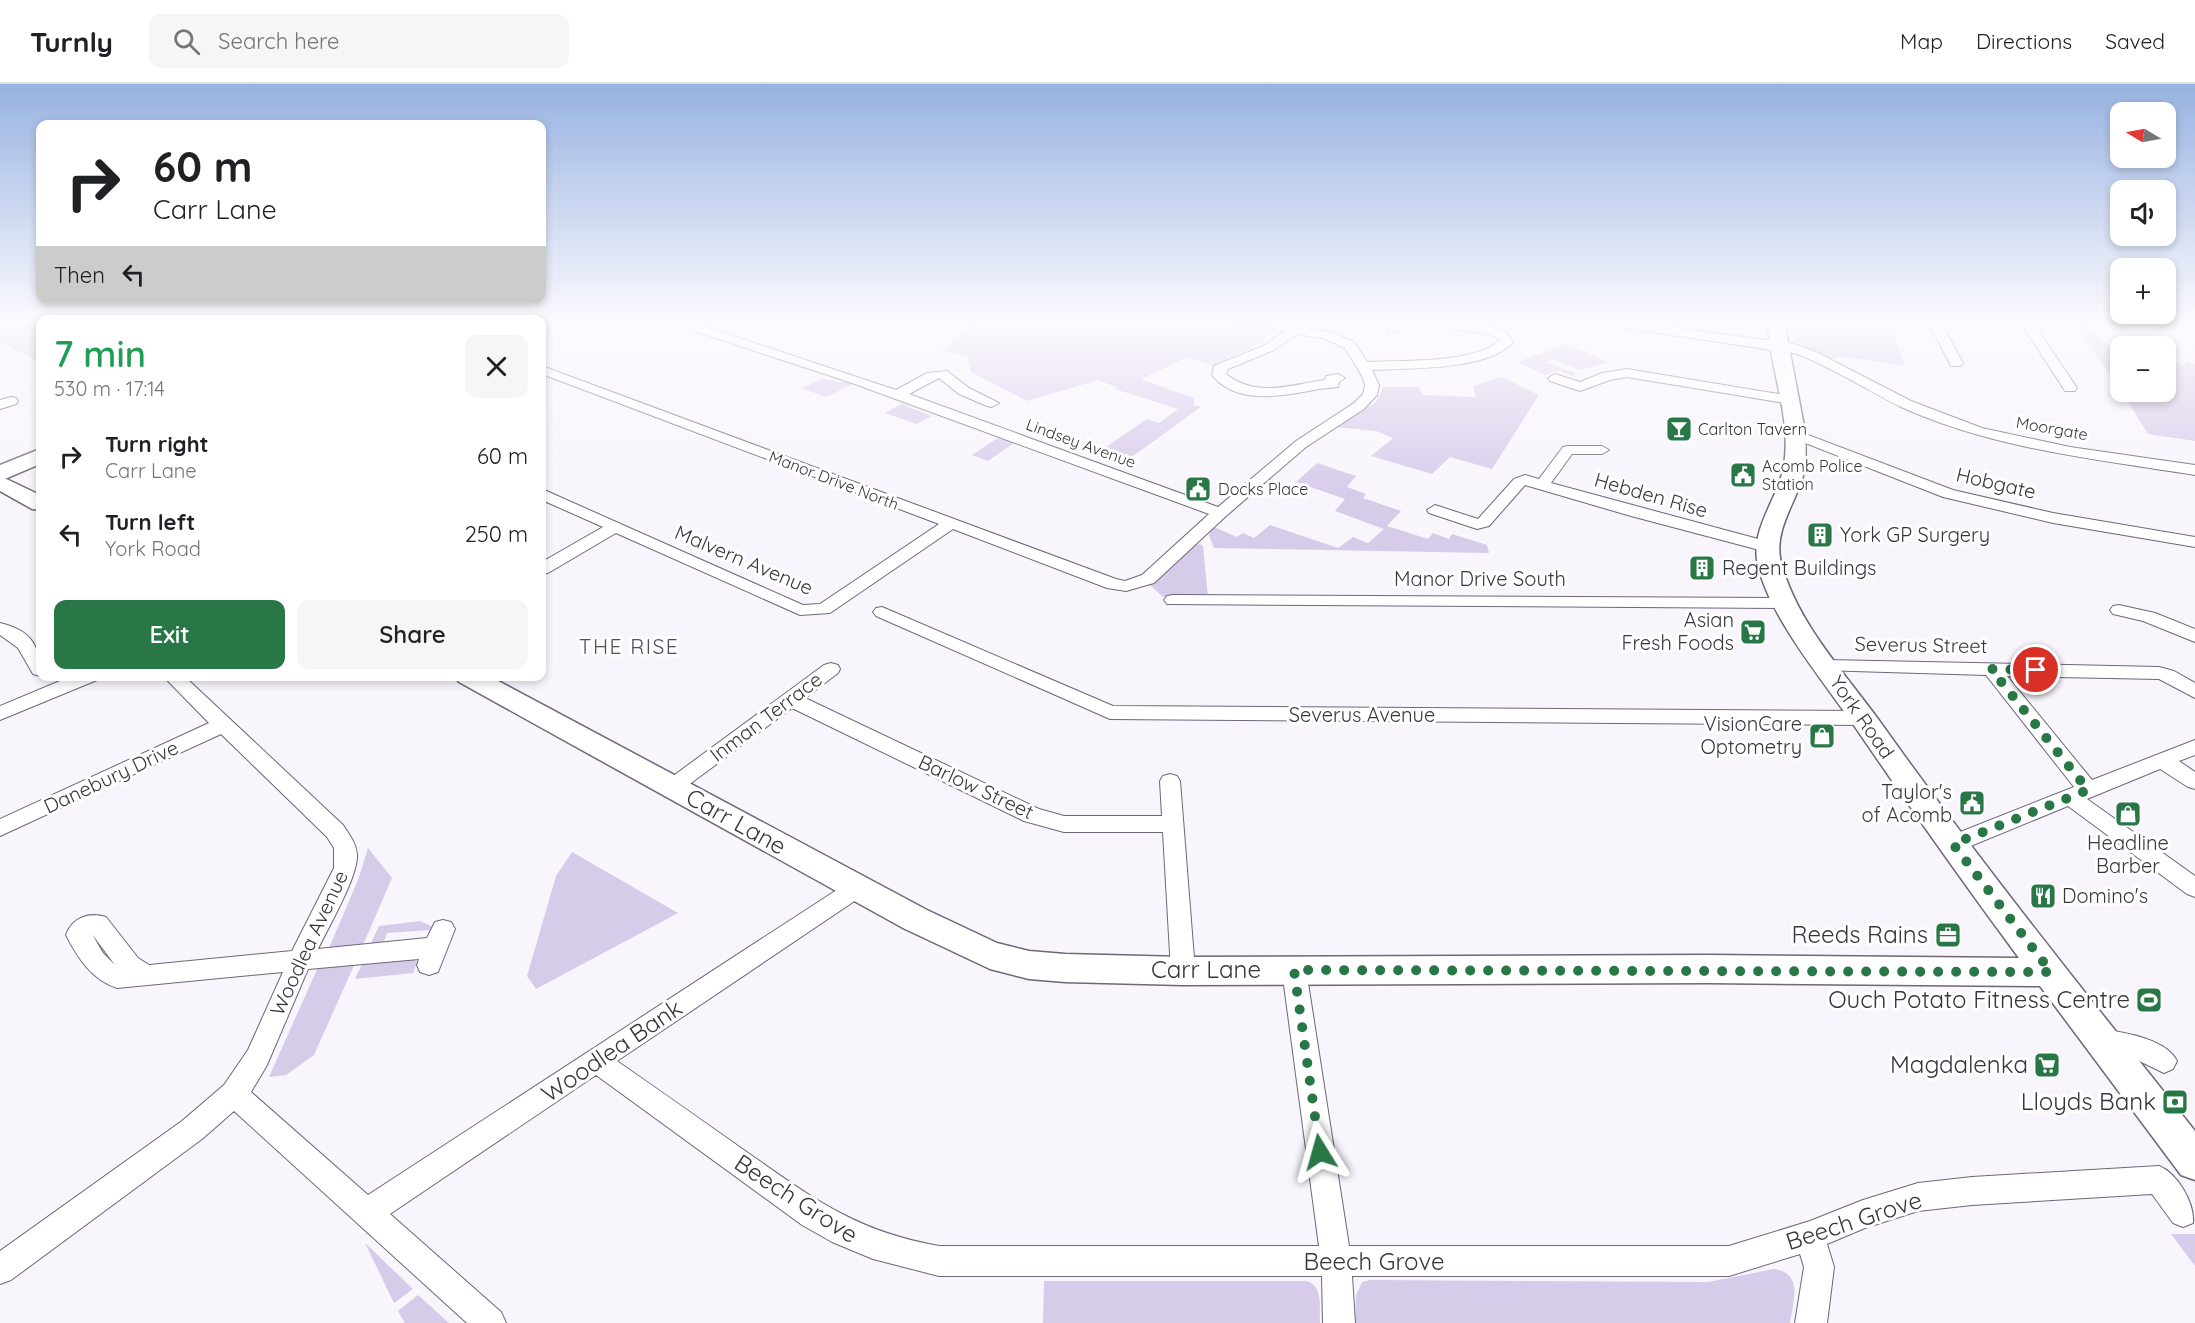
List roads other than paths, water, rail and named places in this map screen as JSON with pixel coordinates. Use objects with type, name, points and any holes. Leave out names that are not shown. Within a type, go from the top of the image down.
[{"type":"main road","points":[[0,469],[36,458]]},
{"type":"main road","points":[[0,474],[36,458]]},
{"type":"main road","points":[[0,482],[36,458]]},
{"type":"street","name":"Manor Drive North","points":[[565,379],[1113,584],[1126,586],[1148,579],[1220,513]]},
{"type":"street","name":"Lindsey Avenue","points":[[851,379],[1220,513]]},
{"type":"street","points":[[897,394],[928,379]]},
{"type":"street","points":[[948,379],[964,391],[992,403]]},
{"type":"street","points":[[1225,379],[1234,385],[1270,393],[1333,384],[1332,379]]},
{"type":"street","points":[[1220,513],[1301,444],[1359,406],[1370,395],[1372,385],[1369,379]]},
{"type":"street","points":[[1557,379],[1580,387],[1600,379]]},
{"type":"street","points":[[1657,379],[1791,400]]},
{"type":"street","points":[[1767,547],[1795,465],[1795,434],[1786,379]]},
{"type":"street","name":"Moorgate","points":[[1856,379],[1923,412],[1978,431],[2023,441],[2195,470]]},
{"type":"street","points":[[2064,379],[2070,388]]},
{"type":"street","name":"Hobgate","points":[[1795,434],[1948,494],[2053,518],[2195,543]]},
{"type":"street","points":[[1542,485],[1568,450],[1602,450]]},
{"type":"street","name":"Hebden Rise","points":[[1435,510],[1477,524],[1483,523],[1519,482],[1525,480],[1655,518],[1767,547]]},
{"type":"street","points":[[0,482],[36,502]]},
{"type":"street","name":"Malvern Avenue","points":[[546,496],[800,610],[812,611],[824,609],[950,524]]},
{"type":"street","points":[[546,567],[615,527]]},
{"type":"street","name":"York Road","points":[[1767,547],[1774,575],[1786,603],[1862,718],[1953,844],[2195,1161]]},
{"type":"street","name":"Manor Drive South","points":[[1173,600],[1786,603]]},
{"type":"street","points":[[2119,610],[2149,617],[2195,636]]},
{"type":"street","name":"Severus Avenue","points":[[882,612],[1110,712],[1862,718]]},
{"type":"street","points":[[0,628],[22,639],[36,663]]},
{"type":"street","name":"Severus Street","points":[[1827,666],[2159,673],[2168,675],[2195,692]]},
{"type":"street","name":"Inman Terrace","points":[[672,787],[831,669]]},
{"type":"street","points":[[1991,669],[2079,794],[2195,888]]},
{"type":"street","points":[[0,713],[48,684],[64,681]]},
{"type":"street","name":"Woodlea Avenue","points":[[0,1269],[192,1130],[234,1094],[258,1057],[300,960],[345,868],[348,853],[346,845],[335,831],[177,681]]},
{"type":"street","name":"Carr Lane","points":[[477,681],[857,888],[990,955],[1019,962],[1065,968],[1183,971],[2051,972]]},
{"type":"street","name":"Barlow Street","points":[[790,699],[1032,815],[1050,821],[1064,824],[1173,824]]},
{"type":"street","name":"Danebury Drive","points":[[0,828],[222,725]]},
{"type":"street","points":[[1953,844],[2195,747]]},
{"type":"street","points":[[2163,760],[2195,782]]},
{"type":"street","points":[[1170,781],[1183,971]]},
{"type":"street","name":"Woodlea Bank","points":[[366,1212],[857,888]]},
{"type":"street","points":[[149,975],[436,947]]},
{"type":"street","points":[[1294,970],[1336,1262],[1339,1323]]},
{"type":"street","points":[[2104,1041],[2130,1044],[2164,1061]]},
{"type":"street","name":"Beech Grove","points":[[597,1061],[812,1215],[844,1234],[905,1256],[939,1261],[1729,1261],[1810,1236],[1863,1214],[1918,1197],[1984,1190],[2159,1180],[2183,1213]]},
{"type":"street","points":[[234,1094],[490,1323]]},
{"type":"street","points":[[1810,1236],[1819,1267],[1811,1323]]},
{"type":"place","name":"Carlton Tavern","points":[[1679,429]]},
{"type":"place","name":"Acomb Police Station","points":[[1743,475]]},
{"type":"place","name":"Docks Place","points":[[1198,489]]},
{"type":"place","name":"York GP Surgery","points":[[1820,535]]},
{"type":"place","name":"Regent Buildings","points":[[1702,568]]},
{"type":"place","name":"Asian Fresh Foods","points":[[1753,632]]},
{"type":"place","name":"VisionCare Optometry","points":[[1822,736]]},
{"type":"place","name":"Taylor's of Acomb","points":[[1972,803]]},
{"type":"place","name":"Headline Barber","points":[[2128,814]]},
{"type":"place","name":"Domino's","points":[[2043,896]]},
{"type":"place","name":"Reeds Rains","points":[[1948,935]]},
{"type":"place","name":"Ouch Potato Fitness Centre","points":[[2149,1000]]},
{"type":"place","name":"Magdalenka","points":[[2047,1065]]},
{"type":"place","name":"Lloyds Bank","points":[[2175,1102]]},
{"type":"district","name":"THE RISE","points":[[629,647]]}]
